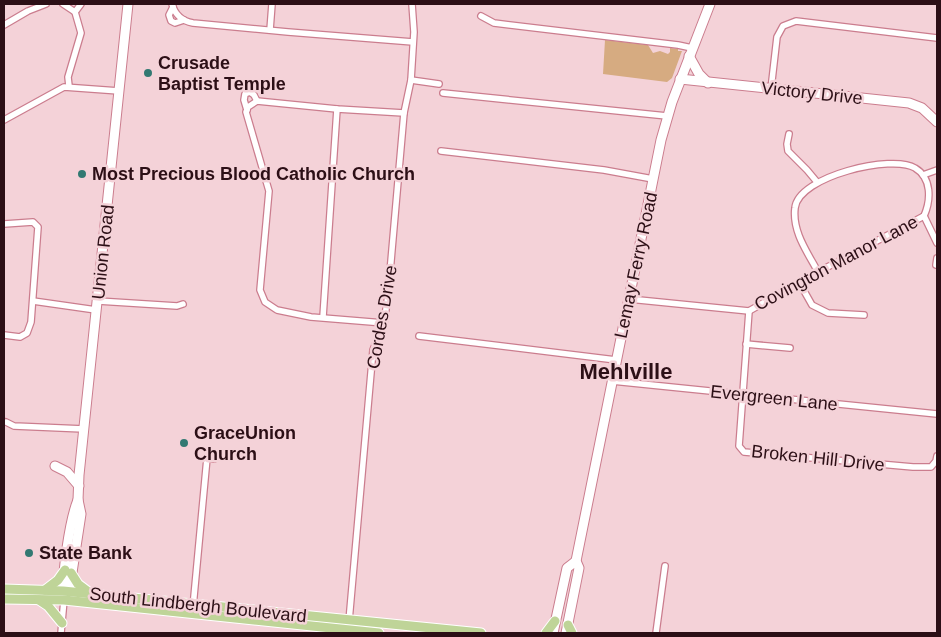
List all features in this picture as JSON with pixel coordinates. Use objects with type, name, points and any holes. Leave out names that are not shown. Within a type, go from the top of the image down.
[{"type":"main road","name":"Union Road","points":[[65,594],[72,513],[78,500],[128,4]]},
{"type":"main road","name":"Lemay Ferry Road","points":[[569,630],[579,568],[576,561],[653,178],[667,116],[710,4]]},
{"type":"main road","points":[[691,52],[699,74],[708,82]]},
{"type":"main road","name":"Victory Drive","points":[[680,79],[908,102],[922,108],[936,119]]},
{"type":"main road","points":[[55,466],[67,472],[79,486]]},
{"type":"main road","name":"Lemay Ferry Road","points":[[553,633],[567,568],[576,561]]},
{"type":"main road","points":[[45,590],[68,572],[78,584],[93,594]]},
{"type":"main road","name":"South Lindbergh Boulevard","points":[[4,589],[45,590],[192,609],[349,625],[481,633]]},
{"type":"main road","name":"South Lindbergh Boulevard","points":[[4,599],[39,600],[65,594],[93,594],[192,609]]},
{"type":"main road","points":[[39,600],[48,606],[62,623]]},
{"type":"main road","points":[[546,633],[556,621]]},
{"type":"main road","name":"South Lindbergh Boulevard","points":[[349,625],[379,633]]},
{"type":"street","points":[[4,25],[28,11],[46,4]]},
{"type":"street","points":[[64,4],[75,12],[81,33],[68,77],[69,86]]},
{"type":"street","points":[[75,12],[81,4]]},
{"type":"street","points":[[270,30],[272,4]]},
{"type":"street","name":"Cordes Drive","points":[[349,625],[374,350],[384,323],[395,232],[404,113],[411,80],[414,32],[412,4]]},
{"type":"street","points":[[172,5],[176,14],[184,20],[193,23],[413,42]]},
{"type":"street","points":[[481,16],[494,23],[678,45],[691,52]]},
{"type":"street","points":[[771,89],[777,37],[783,26],[796,21],[937,38]]},
{"type":"street","points":[[411,80],[439,84]]},
{"type":"street","points":[[4,120],[60,88],[69,86],[119,91]]},
{"type":"street","points":[[443,94],[667,116]]},
{"type":"street","points":[[384,323],[294,315],[277,310],[265,302],[260,290],[269,191],[252,105],[404,113]]},
{"type":"street","points":[[322,317],[337,109]]},
{"type":"street","points":[[789,134],[788,151],[817,182]]},
{"type":"street","points":[[441,151],[604,170],[653,178]]},
{"type":"street","points":[[818,272],[798,234],[795,206],[800,196],[817,182],[839,172],[887,164],[903,164],[915,167],[923,175],[930,191],[929,204],[924,216],[937,243]]},
{"type":"street","points":[[923,175],[937,170]]},
{"type":"street","name":"Covington Manor Lane","points":[[629,299],[749,311],[924,216]]},
{"type":"street","points":[[4,224],[33,222],[38,227],[33,302],[28,333],[20,336],[4,335]]},
{"type":"street","points":[[800,282],[812,305],[828,312],[864,315]]},
{"type":"street","points":[[33,302],[97,305],[177,306],[183,304]]},
{"type":"street","name":"Broken Hill Drive","points":[[749,311],[739,446],[744,452],[913,467],[931,467],[936,462],[937,456]]},
{"type":"street","points":[[419,336],[616,360]]},
{"type":"street","points":[[746,344],[790,348]]},
{"type":"street","name":"Evergreen Lane","points":[[612,381],[937,414]]},
{"type":"street","points":[[6,422],[14,426],[84,429]]},
{"type":"street","points":[[192,609],[207,458],[214,459],[215,453]]},
{"type":"street","points":[[656,633],[665,566]]},
{"type":"street","name":"Union Road","points":[[61,633],[65,594]]},
{"type":"shaded area","points":[[605,40],[648,45],[653,53],[660,51],[668,54],[670,48],[682,51],[672,78],[667,82],[603,74]]},
{"type":"place","name":"Crusade Baptist Temple","points":[[148,73]]},
{"type":"place","name":"Most Precious Blood Catholic Church","points":[[82,174]]},
{"type":"place","name":"GraceUnion Church","points":[[184,443]]},
{"type":"place","name":"State Bank","points":[[29,553]]},
{"type":"district","name":"Mehlville","points":[[626,371]]}]
